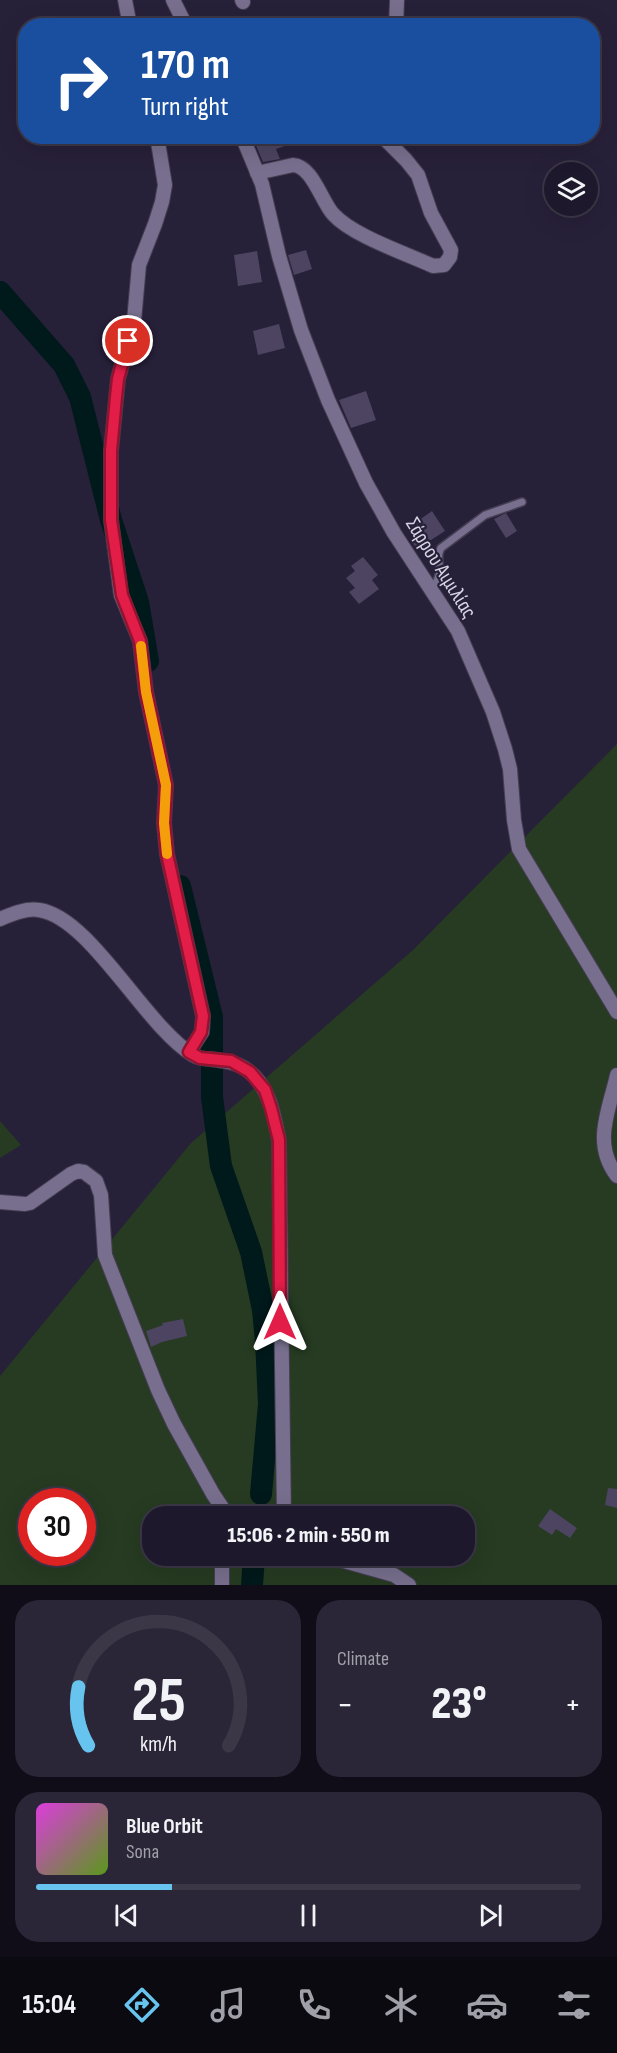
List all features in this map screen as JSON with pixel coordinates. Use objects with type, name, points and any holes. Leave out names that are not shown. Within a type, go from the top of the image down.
[{"type":"street","points":[[125,0],[128,18]]},
{"type":"street","points":[[173,0],[182,18]]},
{"type":"street","points":[[397,18],[398,0]]},
{"type":"street","points":[[158,144],[165,185],[159,213],[139,265],[134,321],[118,379],[111,451],[111,520],[122,595],[140,641],[146,692],[166,785],[164,823],[167,854],[203,1016],[194,1055]]},
{"type":"street","name":"Σάρρου Αιμιλίας","points":[[245,144],[257,172],[301,330],[328,400],[366,483],[394,533],[458,632],[477,672],[500,732],[510,769],[519,849],[617,1012]]},
{"type":"street","points":[[257,172],[298,165],[307,172],[325,203],[341,222],[355,231],[433,266],[444,265],[450,257],[451,250],[431,213],[418,175],[390,144]]},
{"type":"street","points":[[0,919],[38,909],[58,916],[99,953],[155,1021],[176,1042],[194,1055],[231,1061],[240,1065],[265,1090],[279,1140],[284,1506]]},
{"type":"street","points":[[617,1075],[603,1146],[608,1163],[617,1176]]},
{"type":"street","points":[[0,1202],[30,1203],[78,1171],[96,1181],[101,1195],[105,1255],[158,1390],[174,1424],[222,1506]]},
{"type":"street","points":[[222,1566],[222,1585]]},
{"type":"street","points":[[362,1566],[394,1575],[409,1585]]},
{"type":"lane","points":[[431,590],[440,576],[438,553],[441,548],[485,515],[522,502]]},
{"type":"green space","points":[[617,744],[617,1585],[0,1585],[0,1376],[191,1143],[413,950]]},
{"type":"green space","points":[[0,1121],[21,1145],[0,1158]]},
{"type":"building","points":[[255,144],[284,144],[285,146],[276,149],[280,159],[263,162]]},
{"type":"building","points":[[306,250],[312,269],[294,275],[288,255]]},
{"type":"building","points":[[257,251],[262,282],[238,286],[234,255]]},
{"type":"building","points":[[279,324],[285,348],[258,355],[253,331]]},
{"type":"building","points":[[366,391],[376,420],[351,428],[339,400]]},
{"type":"building","points":[[432,511],[445,531],[417,549],[410,539],[415,536],[409,527]]},
{"type":"building","points":[[506,513],[517,531],[506,538],[494,519]]},
{"type":"building","points":[[363,557],[378,575],[372,580],[379,589],[359,604],[349,592],[355,588],[346,578],[355,571],[351,566]]},
{"type":"building","points":[[183,1319],[187,1336],[151,1347],[146,1331],[163,1325],[162,1323]]},
{"type":"building","points":[[608,1488],[617,1489],[617,1508],[605,1505]]},
{"type":"building","points":[[550,1509],[577,1528],[570,1538],[556,1529],[552,1535],[538,1526]]},
{"type":"waterway","points":[[0,292],[64,365],[80,397],[111,520],[138,602],[148,661]]},
{"type":"waterway","points":[[180,886],[212,1017],[212,1097],[221,1166],[251,1252],[263,1310],[269,1404],[261,1494]]},
{"type":"waterway","points":[[252,1585],[253,1566]]},
{"type":"slow traffic","points":[[141,646],[146,692],[166,785],[164,823],[167,854]]},
{"type":"route","points":[[128,341],[118,379],[116,397],[111,451],[111,520],[120,590],[140,641],[146,692],[166,785],[164,823],[171,879],[203,1016],[201,1032],[189,1052],[200,1058],[231,1061],[240,1065],[250,1072],[265,1090],[279,1140],[280,1322]]}]
